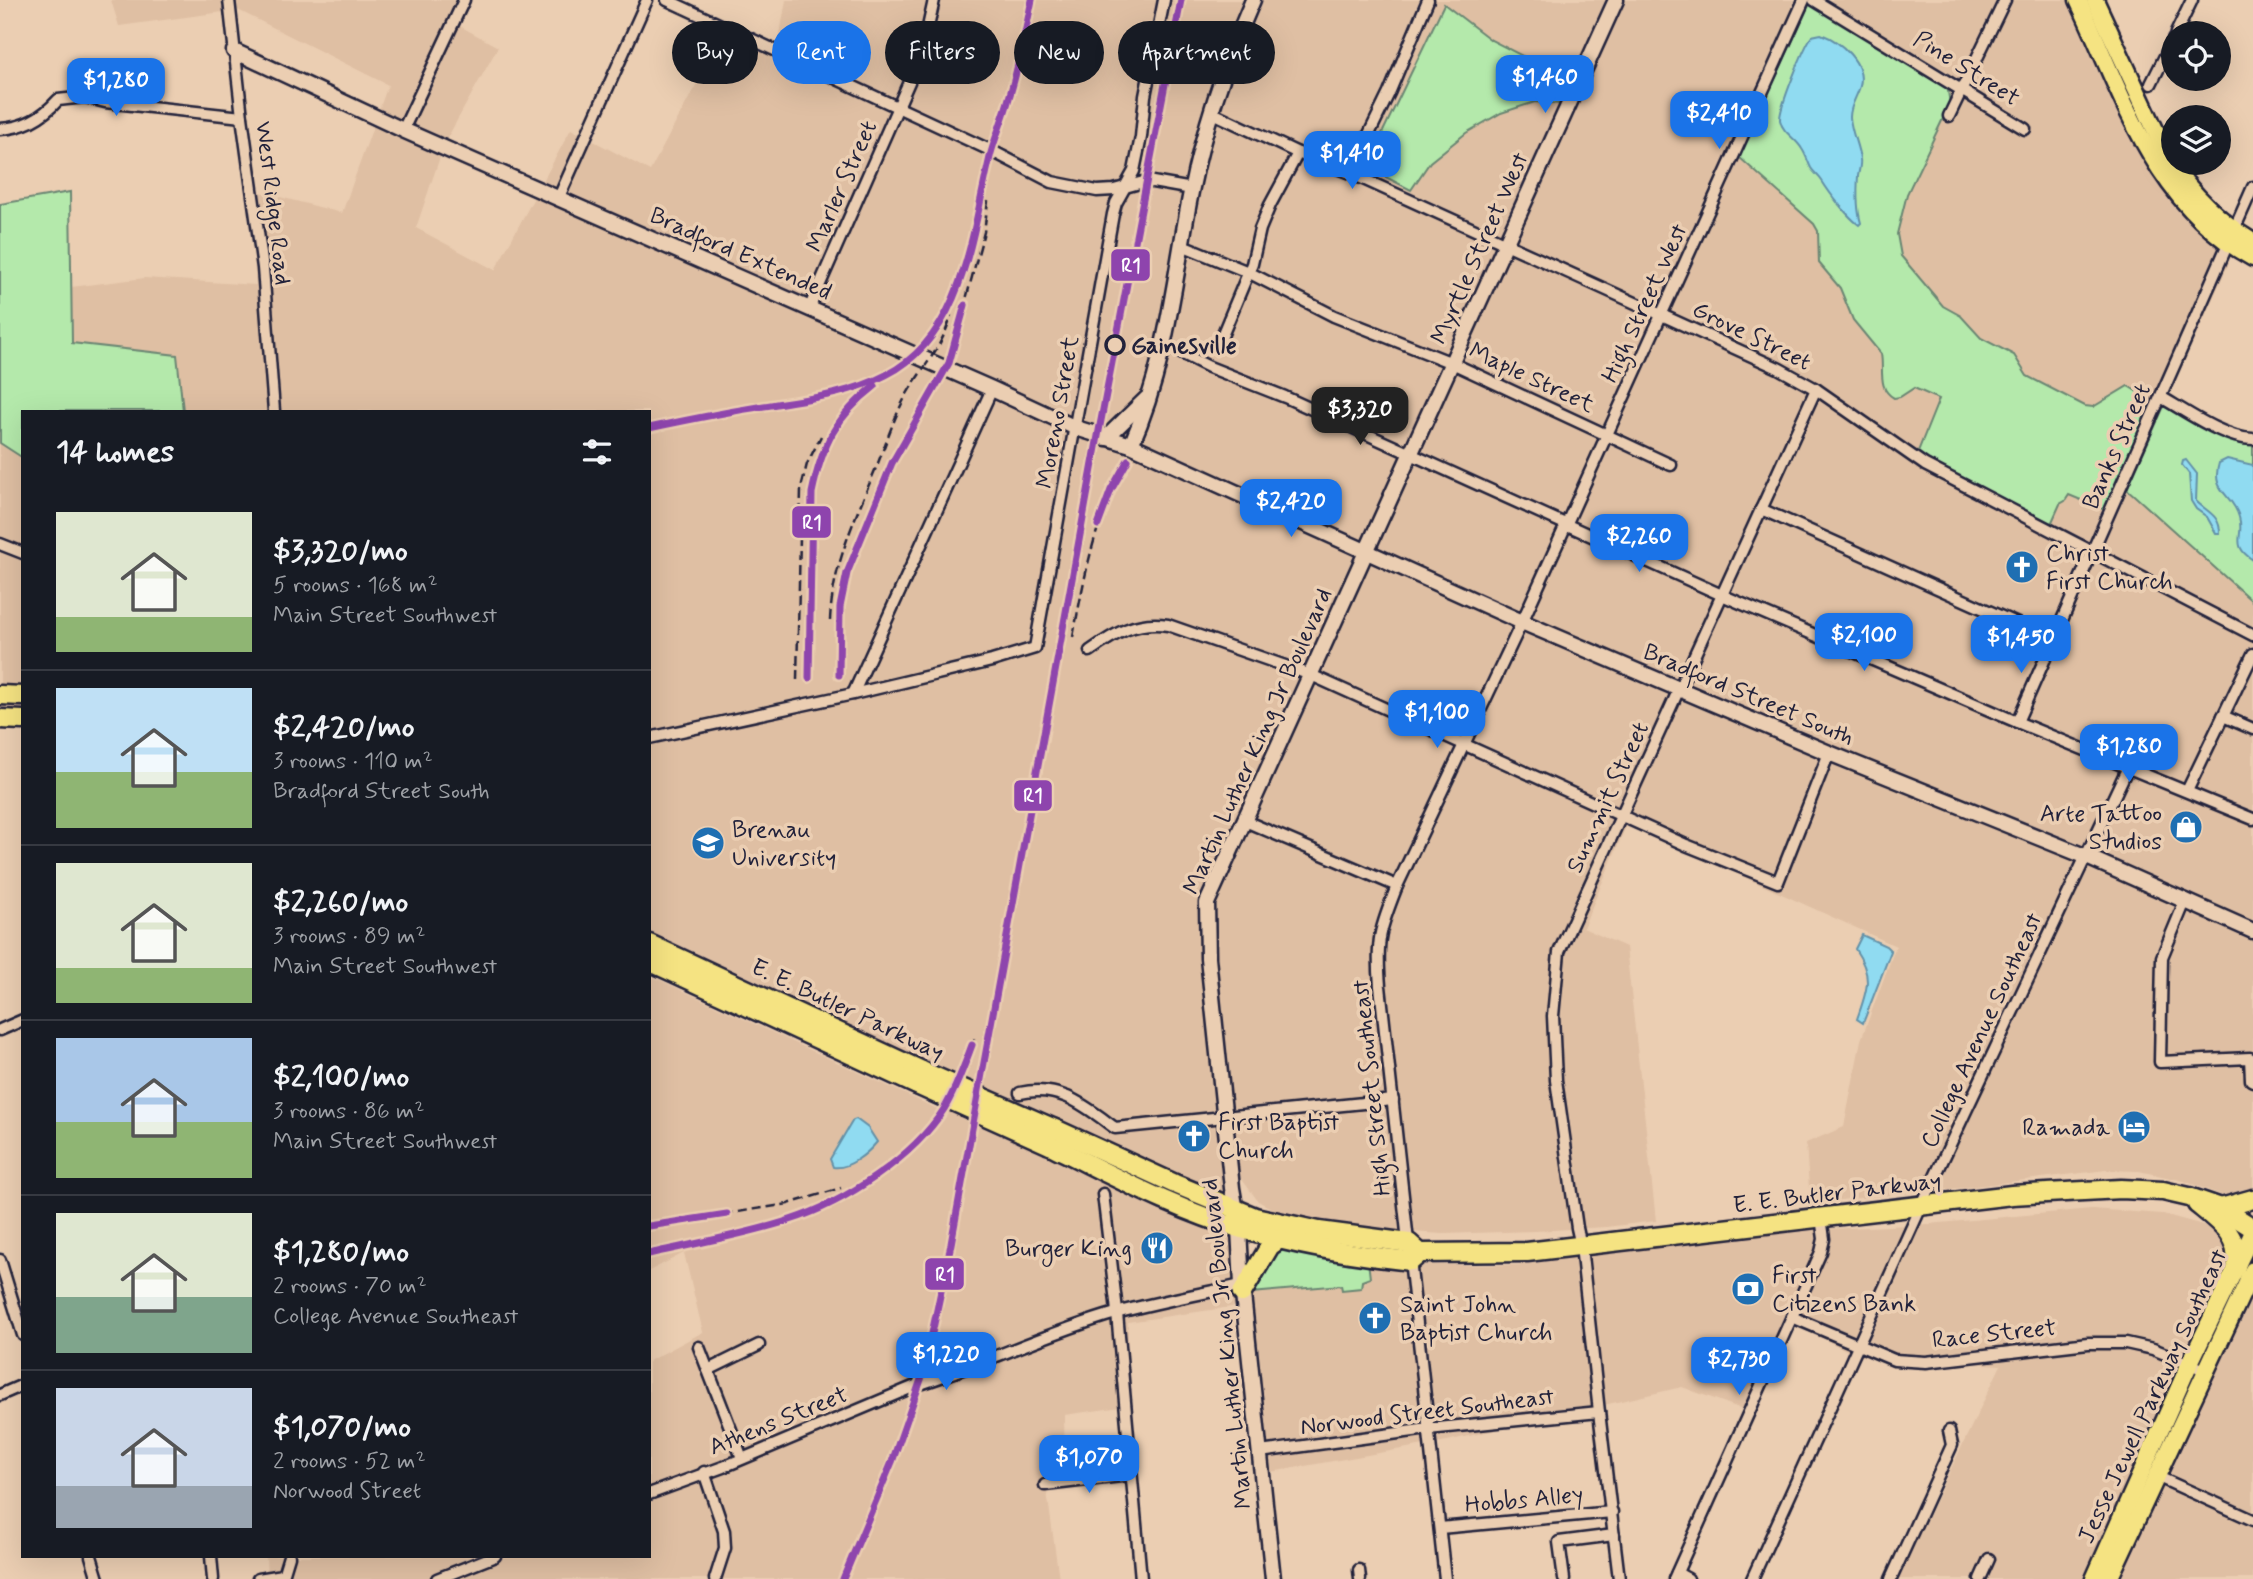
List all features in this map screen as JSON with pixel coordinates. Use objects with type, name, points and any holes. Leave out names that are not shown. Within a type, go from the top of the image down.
[{"type":"highway","points":[[0,695],[21,696]]},
{"type":"highway","points":[[0,719],[21,720]]},
{"type":"highway","name":"E. E. Butler Parkway","points":[[651,945],[920,1078]]},
{"type":"highway","name":"E. E. Butler Parkway","points":[[651,962],[1052,1137],[1255,1217],[1413,1252]]},
{"type":"highway","name":"E. E. Butler Parkway","points":[[1052,1137],[1153,1195],[1239,1229],[1280,1240],[1370,1256],[1413,1252],[1500,1254],[1714,1232],[2012,1195],[2124,1188],[2162,1191],[2189,1197],[2221,1208],[2253,1230]]},
{"type":"highway","points":[[2189,1197],[2231,1235],[2248,1272]]},
{"type":"highway","points":[[2221,1208],[2253,1199]]},
{"type":"highway","points":[[1242,1289],[1270,1246],[1280,1240]]},
{"type":"main road","points":[[2078,0],[2138,130],[2165,180],[2204,225],[2231,237],[2253,242]]},
{"type":"main road","points":[[2095,0],[2170,162],[2199,200],[2253,258]]},
{"type":"main road","name":"Jesse Jewell Parkway Southeast","points":[[2094,1579],[2149,1473],[2197,1367],[2248,1272],[2253,1230]]},
{"type":"main road","name":"Jesse Jewell Parkway Southeast","points":[[2109,1579],[2149,1473]]},
{"type":"street","name":"West Ridge Road","points":[[229,0],[263,268],[274,410]]},
{"type":"street","points":[[403,130],[464,0]]},
{"type":"street","points":[[559,197],[647,0]]},
{"type":"street","points":[[667,0],[992,151],[1052,182],[1097,191],[1114,190],[1147,181],[1192,189]]},
{"type":"street","name":"Marler Street","points":[[809,309],[923,50],[934,0]]},
{"type":"street","name":"Moreno Street","points":[[853,694],[1035,648],[1116,203],[1134,171],[1141,137],[1144,96],[1164,0]]},
{"type":"street","points":[[1131,445],[1153,392],[1165,345],[1192,189],[1211,111],[1253,0]]},
{"type":"street","points":[[1350,173],[1389,93],[1428,0]]},
{"type":"street","name":"Myrtle Street West","points":[[1367,552],[1616,0]]},
{"type":"street","name":"High Street West","points":[[1522,622],[1804,0]]},
{"type":"street","name":"Pine Street","points":[[1814,0],[2025,129]]},
{"type":"street","points":[[1949,117],[2005,0]]},
{"type":"street","points":[[2182,21],[2192,0]]},
{"type":"street","name":"Bradford Extended","points":[[234,51],[403,130],[1076,428],[1131,445],[1231,491]]},
{"type":"street","points":[[2151,84],[2161,64]]},
{"type":"street","points":[[0,130],[17,128],[46,114],[58,100],[85,97],[105,102],[242,117]]},
{"type":"street","name":"Grove Street","points":[[1211,111],[1298,153],[1350,173],[1778,368],[1816,389],[1926,466],[2253,635]]},
{"type":"street","points":[[1219,343],[1248,272],[1260,229],[1298,153]]},
{"type":"street","name":"Banks Street","points":[[2017,722],[2253,187]]},
{"type":"street","name":"Maple Street","points":[[1182,245],[1248,272],[1334,316],[1452,363],[1671,465]]},
{"type":"street","points":[[1165,345],[1209,367],[1286,397],[1724,596],[2017,722],[2253,819]]},
{"type":"street","points":[[651,738],[853,694],[992,389]]},
{"type":"street","name":"Summit Street","points":[[1619,1579],[1581,1246],[1556,1080],[1553,1016],[1559,952],[1724,596],[1816,389]]},
{"type":"street","points":[[1106,438],[1153,392]]},
{"type":"street","points":[[2161,397],[2221,430],[2245,439],[2253,439]]},
{"type":"street","name":"Bradford Street South","points":[[1231,491],[1679,690],[2087,857],[2253,931]]},
{"type":"street","points":[[1761,509],[2053,640]]},
{"type":"street","points":[[0,544],[21,552]]},
{"type":"street","name":"Martin Luther King Jr Boulevard","points":[[1273,1579],[1242,1289],[1239,1229],[1208,958],[1207,903],[1367,552]]},
{"type":"street","name":"High Street Southeast","points":[[1445,1579],[1428,1429],[1413,1252],[1377,951],[1380,927],[1397,886],[1522,622]]},
{"type":"street","points":[[1090,651],[1113,634],[1131,626],[1160,624],[1311,675],[1621,816],[1778,882],[1829,753]]},
{"type":"street","points":[[2187,790],[2253,654]]},
{"type":"street","points":[[2223,716],[2253,729]]},
{"type":"street","name":"College Avenue Southeast","points":[[1752,1579],[1922,1206],[2128,767]]},
{"type":"street","points":[[1245,821],[1397,886]]},
{"type":"street","points":[[2186,899],[2162,957],[2160,1062],[2251,1054],[2252,1081]]},
{"type":"street","points":[[0,1030],[21,1021]]},
{"type":"street","points":[[1020,1093],[1039,1089],[1077,1100],[1115,1128],[1393,1100]]},
{"type":"street","points":[[1103,1195],[1141,1579]]},
{"type":"street","points":[[1688,1579],[1675,1576],[1821,1252],[1824,1239],[1821,1217]]},
{"type":"street","points":[[0,1260],[21,1328]]},
{"type":"street","name":"Athens Street","points":[[651,1493],[919,1384],[1116,1313],[1242,1289]]},
{"type":"street","name":"Race Street","points":[[1792,1317],[1894,1360],[1918,1362],[2088,1343],[2126,1343],[2153,1349],[2197,1367]]},
{"type":"street","points":[[708,1370],[759,1345]]},
{"type":"street","points":[[699,1347],[742,1458]]},
{"type":"street","points":[[0,1395],[21,1386]]},
{"type":"street","name":"Norwood Street Southeast","points":[[1261,1452],[1428,1429],[1598,1412]]},
{"type":"street","points":[[1891,1579],[1952,1445],[1949,1431]]},
{"type":"street","points":[[704,1472],[724,1531],[725,1548],[715,1579]]},
{"type":"street","points":[[2149,1473],[2253,1520]]},
{"type":"street","points":[[1045,1485],[1130,1475]]},
{"type":"street","name":"Hobbs Alley","points":[[1440,1528],[1612,1512]]},
{"type":"street","points":[[1564,1579],[1559,1542],[1614,1535]]},
{"type":"street","points":[[91,1558],[98,1579]]},
{"type":"street","points":[[211,1558],[213,1579]]},
{"type":"street","points":[[258,1579],[283,1577],[288,1558]]},
{"type":"street","points":[[437,1579],[490,1558]]},
{"type":"street","points":[[1980,1579],[1989,1559]]},
{"type":"shaded area","points":[[111,0],[469,0],[458,25],[498,47],[445,142],[416,228],[495,270],[571,129],[650,171],[697,84],[758,84],[758,42],[772,49],[772,84],[871,84],[871,21],[782,21],[786,0],[2091,0],[2161,175],[2229,263],[2164,406],[2228,439],[2246,445],[2253,444],[2253,1195],[2229,1198],[2184,1181],[2139,1171],[2106,1170],[1810,1203],[1806,1143],[1844,1127],[1861,1040],[1896,946],[1627,824],[1583,928],[1626,947],[1656,1221],[1535,1231],[1442,1234],[1396,1231],[1280,1213],[1258,1201],[1238,1174],[1244,1290],[1278,1249],[1381,1265],[1519,1265],[1763,1232],[1929,1224],[2091,1209],[2163,1214],[2214,1228],[2235,1254],[2142,1448],[2084,1579],[1898,1579],[2001,1365],[1857,1356],[1795,1324],[1750,1412],[1682,1387],[1447,1441],[1265,1473],[1245,1305],[1128,1322],[1128,1406],[1064,1415],[1065,1472],[1045,1477],[1059,1579],[267,1579],[266,1558],[651,1558],[651,1360],[703,1332],[684,1253],[651,1270],[651,976],[944,1112],[958,1098],[651,955],[651,410],[183,410],[177,355],[72,343],[71,287],[145,278],[256,285],[249,189],[342,213],[388,85],[238,10],[119,26]]},
{"type":"shaded area","points":[[0,443],[21,457],[21,716],[0,716]]},
{"type":"shaded area","points":[[2253,1296],[2253,1579],[2117,1579],[2222,1349]]},
{"type":"green space","points":[[1810,3],[1944,84],[1948,91],[1950,104],[1907,194],[1897,234],[1901,256],[1943,306],[1961,316],[1981,338],[2014,355],[2027,376],[2085,406],[2093,407],[2128,386],[2147,402],[2149,410],[2105,510],[2069,495],[2060,504],[2051,524],[1917,454],[1939,399],[1914,388],[1900,397],[1894,398],[1889,394],[1883,384],[1881,354],[1853,320],[1840,288],[1819,263],[1818,231],[1814,224],[1739,157]]},
{"type":"green space","points":[[1444,4],[1491,40],[1570,80],[1560,104],[1535,102],[1501,113],[1466,133],[1430,162],[1411,190],[1366,167]]},
{"type":"green space","points":[[70,192],[72,343],[177,355],[183,410],[21,410],[21,457],[0,443],[0,204]]},
{"type":"green space","points":[[2164,406],[2221,437],[2253,444],[2253,602],[2127,489]]},
{"type":"green space","points":[[1281,1246],[1368,1261],[1370,1278],[1362,1281],[1361,1288],[1342,1290],[1341,1285],[1251,1293],[1270,1254]]},
{"type":"water","points":[[1821,34],[1850,54],[1861,77],[1850,113],[1860,161],[1857,187],[1861,223],[1859,225],[1812,170],[1802,149],[1784,129],[1780,120],[1803,52],[1812,36]]},
{"type":"water","points":[[2227,459],[2253,465],[2253,560],[2240,545],[2239,517],[2217,480],[2219,463]]},
{"type":"water","points":[[2186,460],[2197,474],[2196,501],[2218,522],[2220,533],[2216,533],[2207,517],[2196,509],[2191,501],[2189,474],[2182,465]]},
{"type":"water","points":[[1862,935],[1891,951],[1863,1023],[1857,1019],[1866,991],[1867,976],[1855,949]]},
{"type":"water","points":[[856,1119],[868,1128],[877,1142],[851,1163],[833,1167],[830,1159]]},
{"type":"railway","points":[[651,428],[857,387],[886,375],[912,357],[933,334],[949,307],[961,278],[991,153],[1016,74],[1032,0]]},
{"type":"railway","points":[[1077,556],[1181,0]]},
{"type":"railway","points":[[839,675],[840,607],[847,573],[892,463],[949,363],[984,232],[988,201]]},
{"type":"railway","points":[[830,621],[835,580],[854,521],[899,410],[938,347],[951,315]]},
{"type":"railway","points":[[809,678],[812,493],[816,475],[827,444],[843,418],[880,383]]},
{"type":"railway","points":[[797,680],[801,488],[807,464],[821,436]]},
{"type":"railway","points":[[1073,637],[1099,524],[1128,460]]},
{"type":"railway","points":[[651,1254],[790,1220],[833,1202],[876,1176],[915,1144],[944,1109],[958,1082],[976,1035]]},
{"type":"railway","points":[[651,1226],[788,1204],[841,1188]]},
{"type":"transit line","name":"R1","points":[[651,428],[857,387],[886,375],[912,357],[933,334],[949,307],[961,278],[991,153],[1016,74],[1032,0]]},
{"type":"transit line","name":"R1","points":[[843,1579],[892,1462],[924,1371],[951,1244],[1098,436],[1181,0]]},
{"type":"transit line","name":"R1","points":[[839,675],[840,607],[847,573],[892,463],[949,363],[965,305]]},
{"type":"transit line","name":"R1","points":[[809,678],[812,493],[821,460],[833,433],[850,409],[875,386]]},
{"type":"transit line","name":"R1","points":[[1098,525],[1111,490],[1128,460]]},
{"type":"transit line","name":"R1","points":[[651,1254],[773,1225],[811,1212],[855,1190],[896,1161],[931,1127],[952,1094],[972,1045]]},
{"type":"transit line","name":"R1","points":[[651,1226],[727,1214]]},
{"type":"place","name":"Gainesville","points":[[1115,345]]},
{"type":"place","name":"Christ First Church","points":[[2022,567]]},
{"type":"place","name":"Arte Tattoo Studios","points":[[2186,827]]},
{"type":"place","name":"Brenau University","points":[[708,843]]},
{"type":"place","name":"Ramada","points":[[2134,1127]]},
{"type":"place","name":"First Baptist Church","points":[[1194,1136]]},
{"type":"place","name":"Burger King","points":[[1157,1248]]},
{"type":"place","name":"First Citizens Bank","points":[[1748,1289]]},
{"type":"place","name":"Saint John Baptist Church","points":[[1375,1318]]}]
